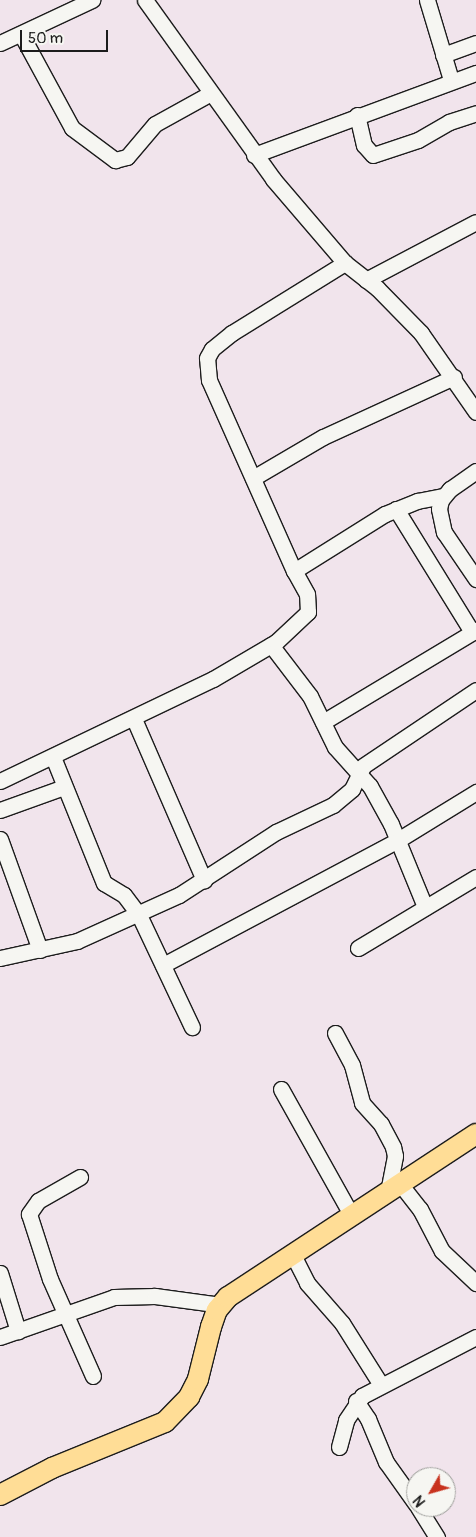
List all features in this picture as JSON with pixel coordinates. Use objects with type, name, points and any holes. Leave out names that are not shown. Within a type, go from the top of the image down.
[{"type":"main road","points":[[0,1495],[52,1468],[142,1433],[179,1410],[198,1379],[210,1327],[222,1305],[247,1283],[395,1189],[476,1134]]},
{"type":"street","points":[[0,43],[92,0]]},
{"type":"street","points":[[145,0],[254,155],[344,263],[366,280],[422,334],[454,376],[476,412]]},
{"type":"street","points":[[427,0],[451,80]]},
{"type":"street","points":[[21,34],[72,128],[115,160],[127,157],[155,124],[211,93]]},
{"type":"street","points":[[444,55],[476,43]]},
{"type":"street","points":[[254,155],[451,80],[476,73]]},
{"type":"street","points":[[357,116],[364,145],[374,155],[418,140],[449,122],[476,113]]},
{"type":"street","points":[[366,280],[476,222]]},
{"type":"street","points":[[0,781],[134,719],[270,645],[308,612],[307,594],[294,571],[210,380],[207,358],[212,349],[232,333],[344,263]]},
{"type":"street","points":[[253,478],[323,437],[454,376]]},
{"type":"street","points":[[294,571],[396,509],[443,496],[476,471]]},
{"type":"street","points":[[443,496],[439,509],[444,532],[476,579]]},
{"type":"street","points":[[323,722],[474,631],[396,509]]},
{"type":"street","points":[[270,645],[310,696],[335,747],[359,772],[398,840],[425,907]]},
{"type":"street","points":[[0,958],[77,941],[139,915],[204,880],[276,832],[333,805],[352,789],[359,772],[371,759],[476,690]]},
{"type":"street","points":[[134,719],[204,880]]},
{"type":"street","points":[[53,758],[104,883],[124,894],[139,915],[192,1027]]},
{"type":"street","points":[[0,810],[64,787]]},
{"type":"street","points":[[163,965],[398,840],[476,792]]},
{"type":"street","points":[[0,839],[40,950]]},
{"type":"street","points":[[358,948],[425,907],[475,880]]},
{"type":"street","points":[[335,1032],[352,1065],[358,1094],[393,1147],[395,1156],[395,1189],[420,1209],[442,1251],[476,1283]]},
{"type":"street","points":[[281,1089],[352,1216]]},
{"type":"street","points":[[80,1177],[38,1201],[29,1214],[43,1261],[94,1376]]},
{"type":"street","points":[[292,1253],[307,1283],[342,1323],[381,1385]]},
{"type":"street","points":[[0,1273],[18,1331]]},
{"type":"street","points":[[0,1337],[100,1300],[128,1296],[155,1296],[222,1305]]},
{"type":"street","points":[[339,1447],[356,1401],[381,1385],[476,1337]]},
{"type":"street","points":[[356,1401],[368,1419],[386,1462],[406,1490]]},
{"type":"street","points":[[424,1517],[437,1537]]}]
